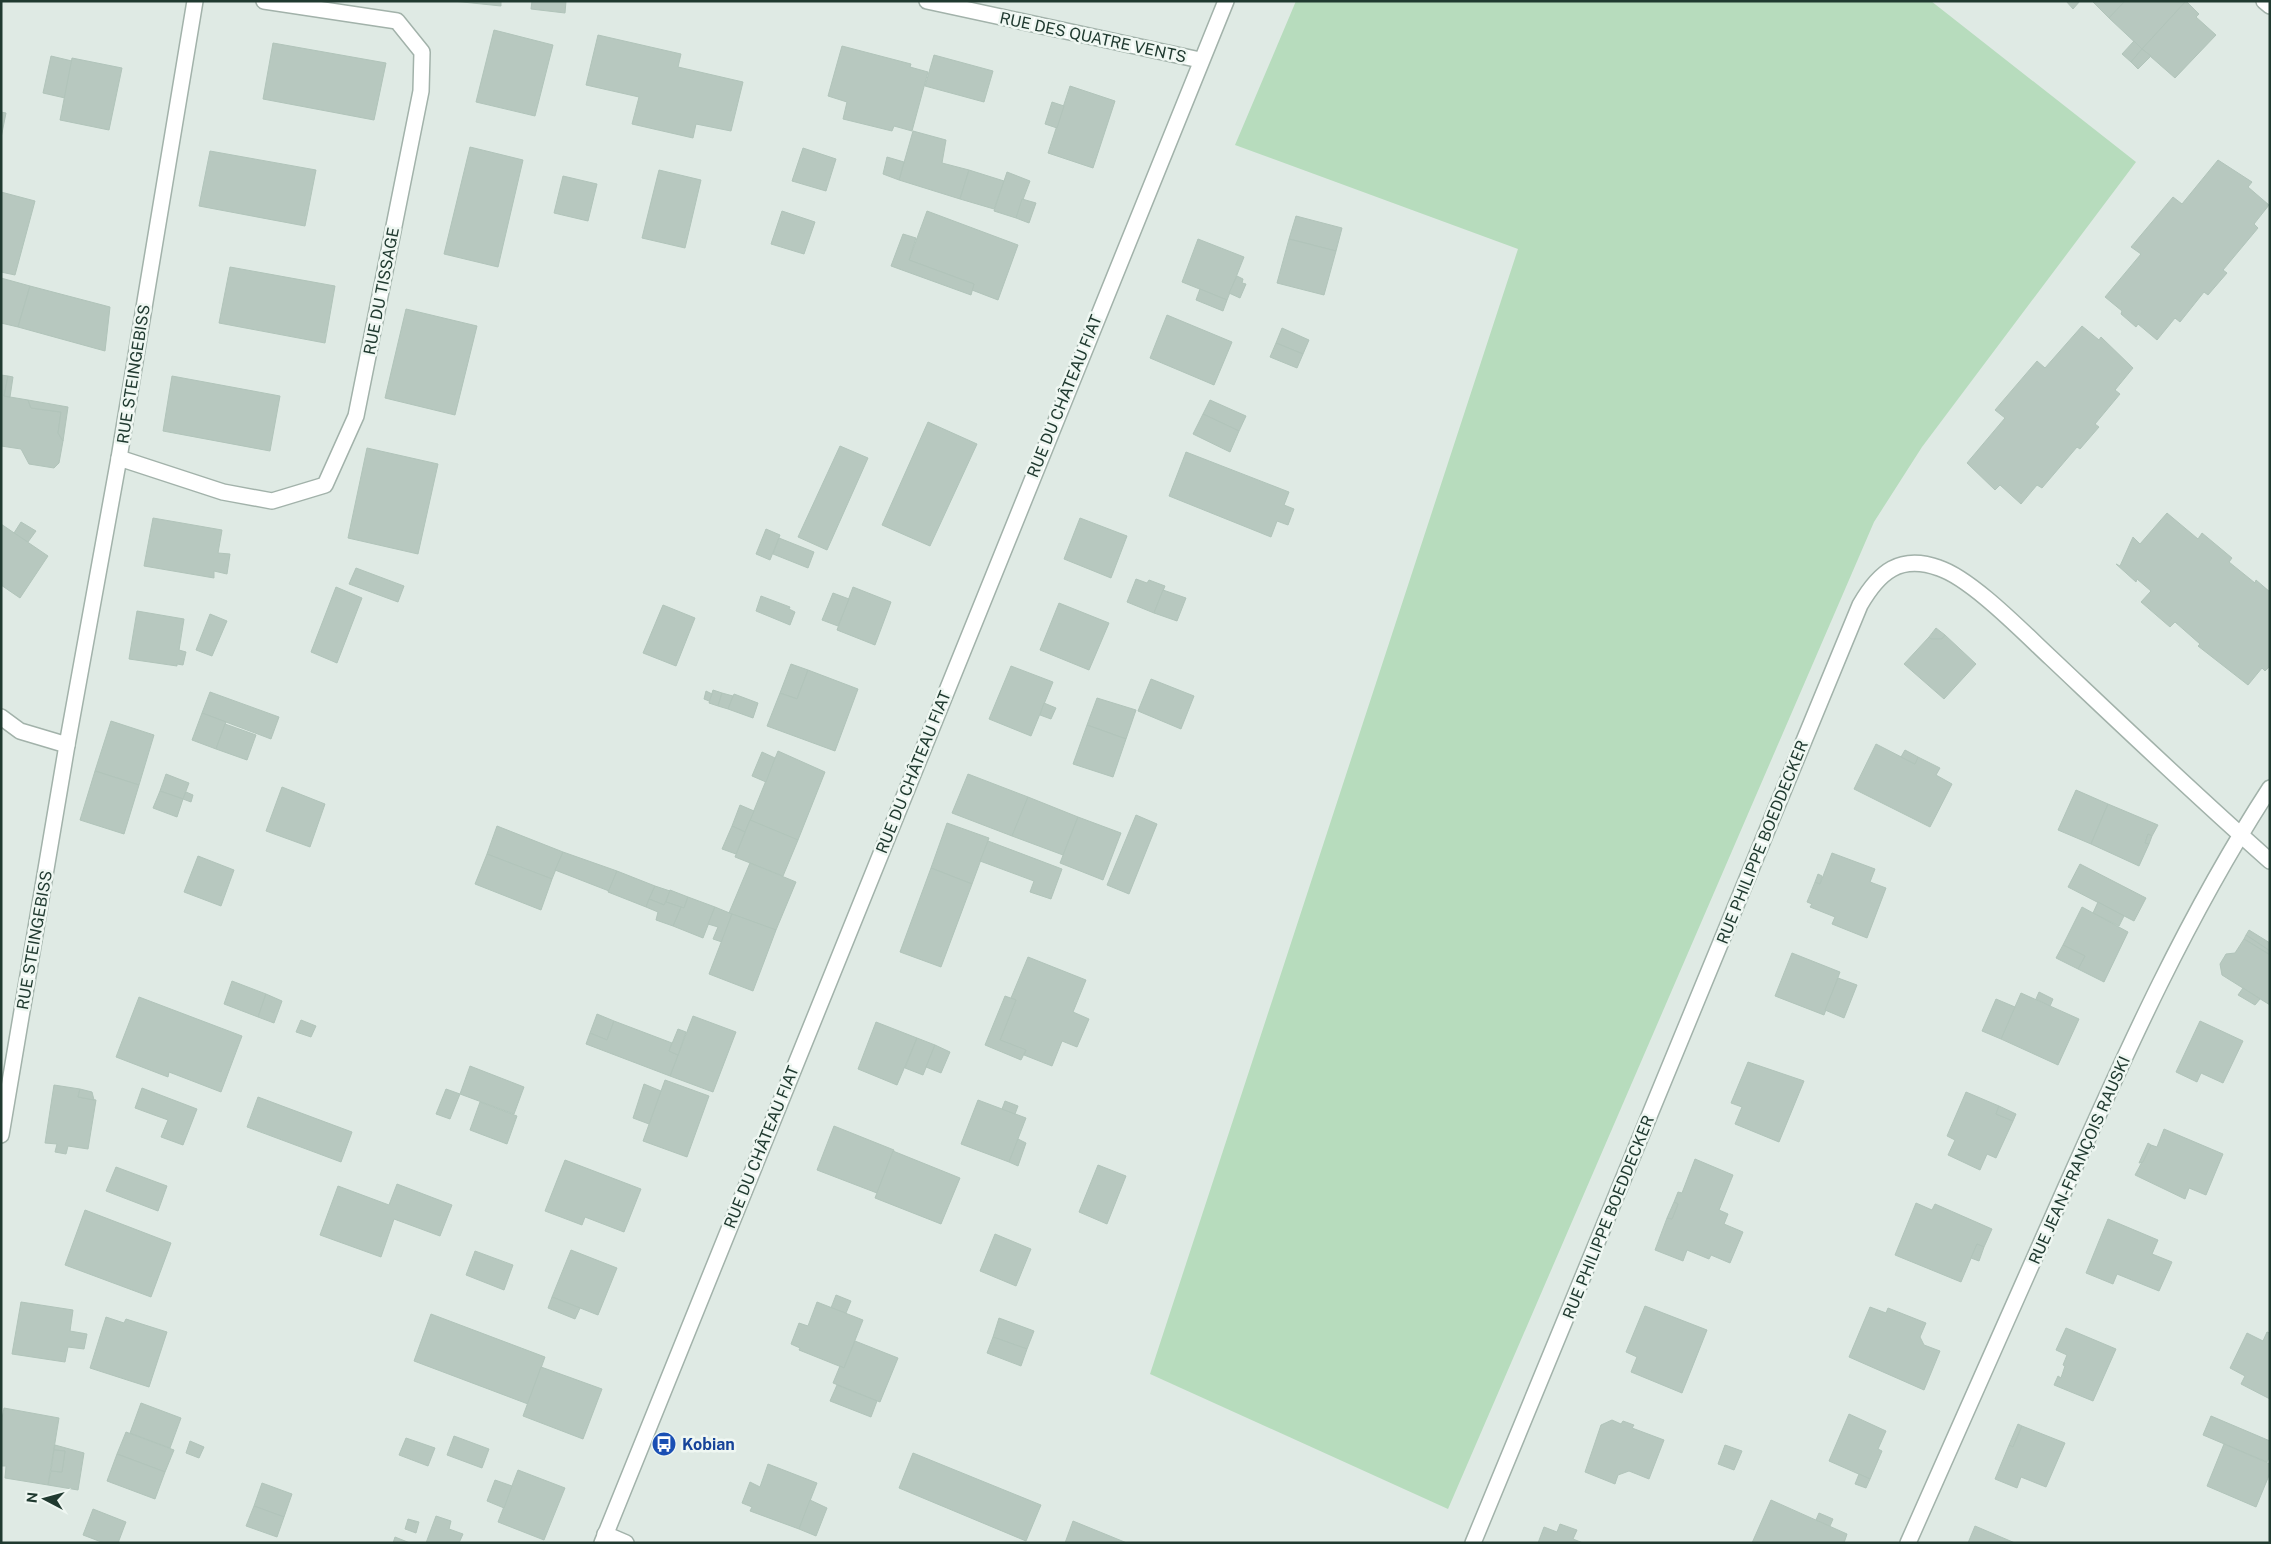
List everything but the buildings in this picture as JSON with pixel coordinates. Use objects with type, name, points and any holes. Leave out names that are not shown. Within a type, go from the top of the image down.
[{"type":"street","name":"RUE STEINGEBISS","points":[[1,1135],[67,745],[119,458],[195,1]]},
{"type":"street","name":"RUE DU TISSAGE","points":[[119,458],[223,492],[272,501],[325,485],[356,416],[421,91],[422,52],[397,21],[264,1]]},
{"type":"street","name":"RUE DES QUATRE VENTS","points":[[927,1],[1200,60]]},
{"type":"street","name":"RUE DU CHÂTEAU FIAT","points":[[604,1538],[1200,60],[1226,1]]},
{"type":"street","points":[[2264,1],[2270,6]]},
{"type":"street","name":"RUE PHILIPPE BOEDDECKER","points":[[1473,1543],[1860,605],[1872,584],[1884,573],[1901,564],[1916,563],[1940,568],[1963,580],[2034,642],[2270,861]]},
{"type":"street","points":[[1,717],[20,731],[67,745]]},
{"type":"street","name":"RUE JEAN-FRANÇOIS RAUSKI","points":[[1908,1543],[2133,1041],[2191,920],[2240,834],[2270,788]]},
{"type":"street","points":[[604,1538],[626,1543]]},
{"type":"green space","points":[[1296,1],[1931,1],[2136,162],[1922,447],[1874,522],[1448,1509],[1150,1374],[1518,249],[1235,145]]},
{"type":"place","name":"Kobian","points":[[664,1444]]}]
